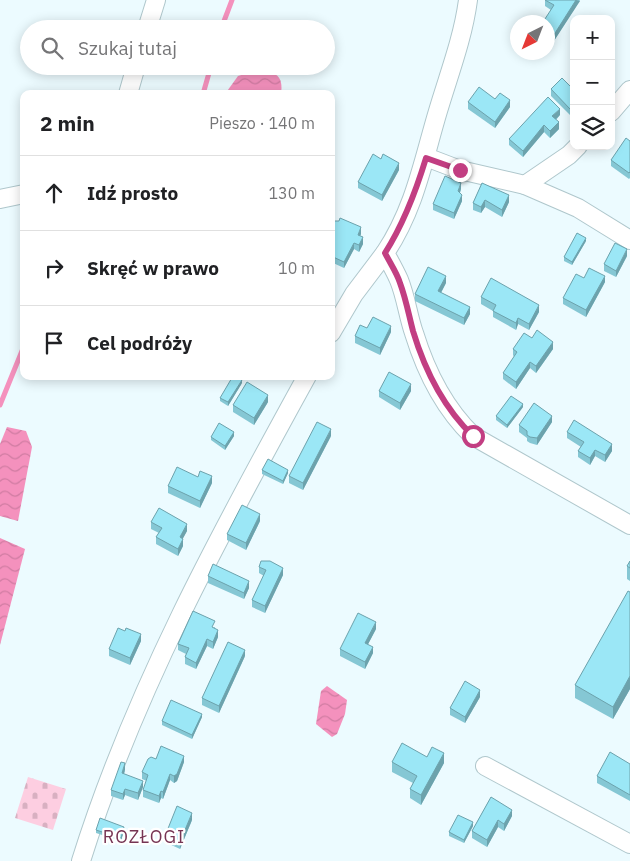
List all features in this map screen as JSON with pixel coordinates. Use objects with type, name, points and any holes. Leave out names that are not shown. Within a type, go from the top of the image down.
[{"type":"street","points":[[150,20],[156,0]]},
{"type":"street","points":[[335,326],[354,294],[385,253],[405,218],[426,158],[459,43],[468,0]]},
{"type":"street","points":[[129,90],[133,75]]},
{"type":"street","points":[[615,107],[630,90]]},
{"type":"street","points":[[525,184],[570,155],[574,150]]},
{"type":"street","points":[[426,158],[460,170],[525,184],[578,208],[630,240]]},
{"type":"street","points":[[0,199],[20,195]]},
{"type":"street","points":[[385,253],[400,282],[423,358],[445,404],[460,424],[473,436],[630,525]]},
{"type":"street","points":[[80,861],[93,821],[142,698],[251,477],[304,380]]},
{"type":"street","points":[[485,766],[630,844]]},
{"type":"green space","points":[[28,777],[66,789],[53,830],[15,818]]},
{"type":"water","points":[[276,75],[281,82],[281,90],[228,90],[238,76]]},
{"type":"water","points":[[7,427],[26,431],[32,447],[18,521],[0,516],[0,444]]},
{"type":"water","points":[[0,538],[25,549],[0,645]]},
{"type":"water","points":[[327,686],[347,700],[345,714],[337,734],[332,737],[316,724],[321,691]]},
{"type":"building","points":[[545,0],[576,0],[555,33],[555,15],[548,15],[554,5]]},
{"type":"building","points":[[562,78],[570,86],[570,109],[551,89]]},
{"type":"building","points":[[479,87],[495,99],[500,93],[510,100],[495,122],[468,102]]},
{"type":"building","points":[[548,97],[560,109],[552,116],[559,122],[550,131],[544,125],[523,151],[509,139]]},
{"type":"building","points":[[626,138],[630,141],[629,173],[611,160]]},
{"type":"building","points":[[373,154],[381,159],[383,154],[399,163],[382,195],[358,182]]},
{"type":"building","points":[[445,176],[461,183],[458,191],[462,195],[454,213],[433,204]]},
{"type":"building","points":[[482,183],[509,195],[502,210],[485,200],[481,207],[473,203]]},
{"type":"building","points":[[340,218],[361,227],[358,235],[363,237],[359,245],[354,243],[344,262],[335,258],[335,221],[339,221]]},
{"type":"building","points":[[577,233],[586,238],[572,262],[564,257]]},
{"type":"building","points":[[615,243],[627,249],[616,271],[604,264]]},
{"type":"building","points":[[428,267],[446,276],[438,291],[470,307],[464,318],[415,294]]},
{"type":"building","points":[[589,268],[605,276],[586,310],[563,298],[576,274],[584,278]]},
{"type":"building","points":[[491,278],[539,305],[529,324],[518,318],[516,323],[493,311],[496,305],[481,297]]},
{"type":"building","points":[[373,317],[391,326],[380,348],[355,336],[360,325],[367,328]]},
{"type":"building","points":[[537,330],[553,342],[536,366],[530,362],[516,382],[503,373],[517,352],[513,349],[524,333],[532,338]]},
{"type":"building","points":[[389,372],[411,384],[400,403],[379,391]]},
{"type":"building","points":[[231,380],[242,380],[228,402],[220,398]]},
{"type":"building","points":[[247,382],[268,395],[254,418],[233,405]]},
{"type":"building","points":[[511,396],[523,404],[507,425],[496,416]]},
{"type":"building","points":[[534,403],[552,416],[537,438],[527,435],[527,431],[519,425]]},
{"type":"building","points":[[574,420],[612,444],[605,455],[595,450],[590,458],[578,451],[584,442],[567,432]]},
{"type":"building","points":[[317,422],[331,429],[303,483],[289,476]]},
{"type":"building","points":[[219,423],[234,432],[225,446],[211,437]]},
{"type":"building","points":[[268,459],[288,470],[283,481],[262,470]]},
{"type":"building","points":[[177,467],[198,477],[200,471],[212,476],[200,501],[168,486]]},
{"type":"building","points":[[242,505],[260,514],[246,543],[227,534]]},
{"type":"building","points":[[159,508],[187,524],[180,537],[183,539],[178,549],[156,537],[162,528],[151,522]]},
{"type":"building","points":[[261,561],[270,561],[283,568],[265,606],[252,600],[266,570],[259,567]]},
{"type":"building","points":[[213,564],[249,581],[244,593],[208,576]]},
{"type":"building","points":[[628,591],[630,592],[630,676],[613,707],[575,685]]},
{"type":"building","points":[[193,611],[215,621],[212,627],[218,630],[213,642],[207,639],[196,663],[185,657],[189,648],[178,644]]},
{"type":"building","points":[[358,613],[376,622],[365,643],[373,647],[365,662],[340,649]]},
{"type":"building","points":[[118,628],[125,631],[126,628],[141,634],[130,658],[109,649]]},
{"type":"building","points":[[228,642],[245,650],[219,706],[202,698]]},
{"type":"building","points":[[465,681],[480,690],[465,717],[450,708]]},
{"type":"building","points":[[171,700],[202,714],[192,735],[162,721]]},
{"type":"building","points":[[402,743],[427,757],[432,747],[444,753],[421,795],[410,789],[417,776],[392,762]]},
{"type":"building","points":[[161,746],[184,756],[177,774],[174,776],[170,774],[163,792],[161,791],[159,796],[143,790],[148,775],[142,772],[148,759],[151,757],[156,759]]},
{"type":"building","points":[[610,752],[630,764],[630,795],[597,776]]},
{"type":"building","points":[[121,762],[125,763],[122,773],[143,781],[138,793],[125,789],[123,794],[111,790]]},
{"type":"building","points":[[491,797],[512,810],[504,824],[498,820],[487,840],[472,831]]},
{"type":"building","points":[[177,806],[192,813],[180,842],[165,836]]},
{"type":"building","points":[[458,815],[473,822],[464,840],[449,832]]},
{"type":"building","points":[[100,818],[124,827],[121,838],[96,830]]},
{"type":"waterway","points":[[224,20],[232,0]]},
{"type":"waterway","points":[[204,90],[208,75]]},
{"type":"waterway","points":[[0,405],[20,356]]},
{"type":"district","name":"ROZŁOGI","points":[[144,837]]},
{"type":"route","points":[[460,170],[426,158],[405,218],[385,253],[400,282],[414,333],[437,390],[460,424],[473,436]]}]
